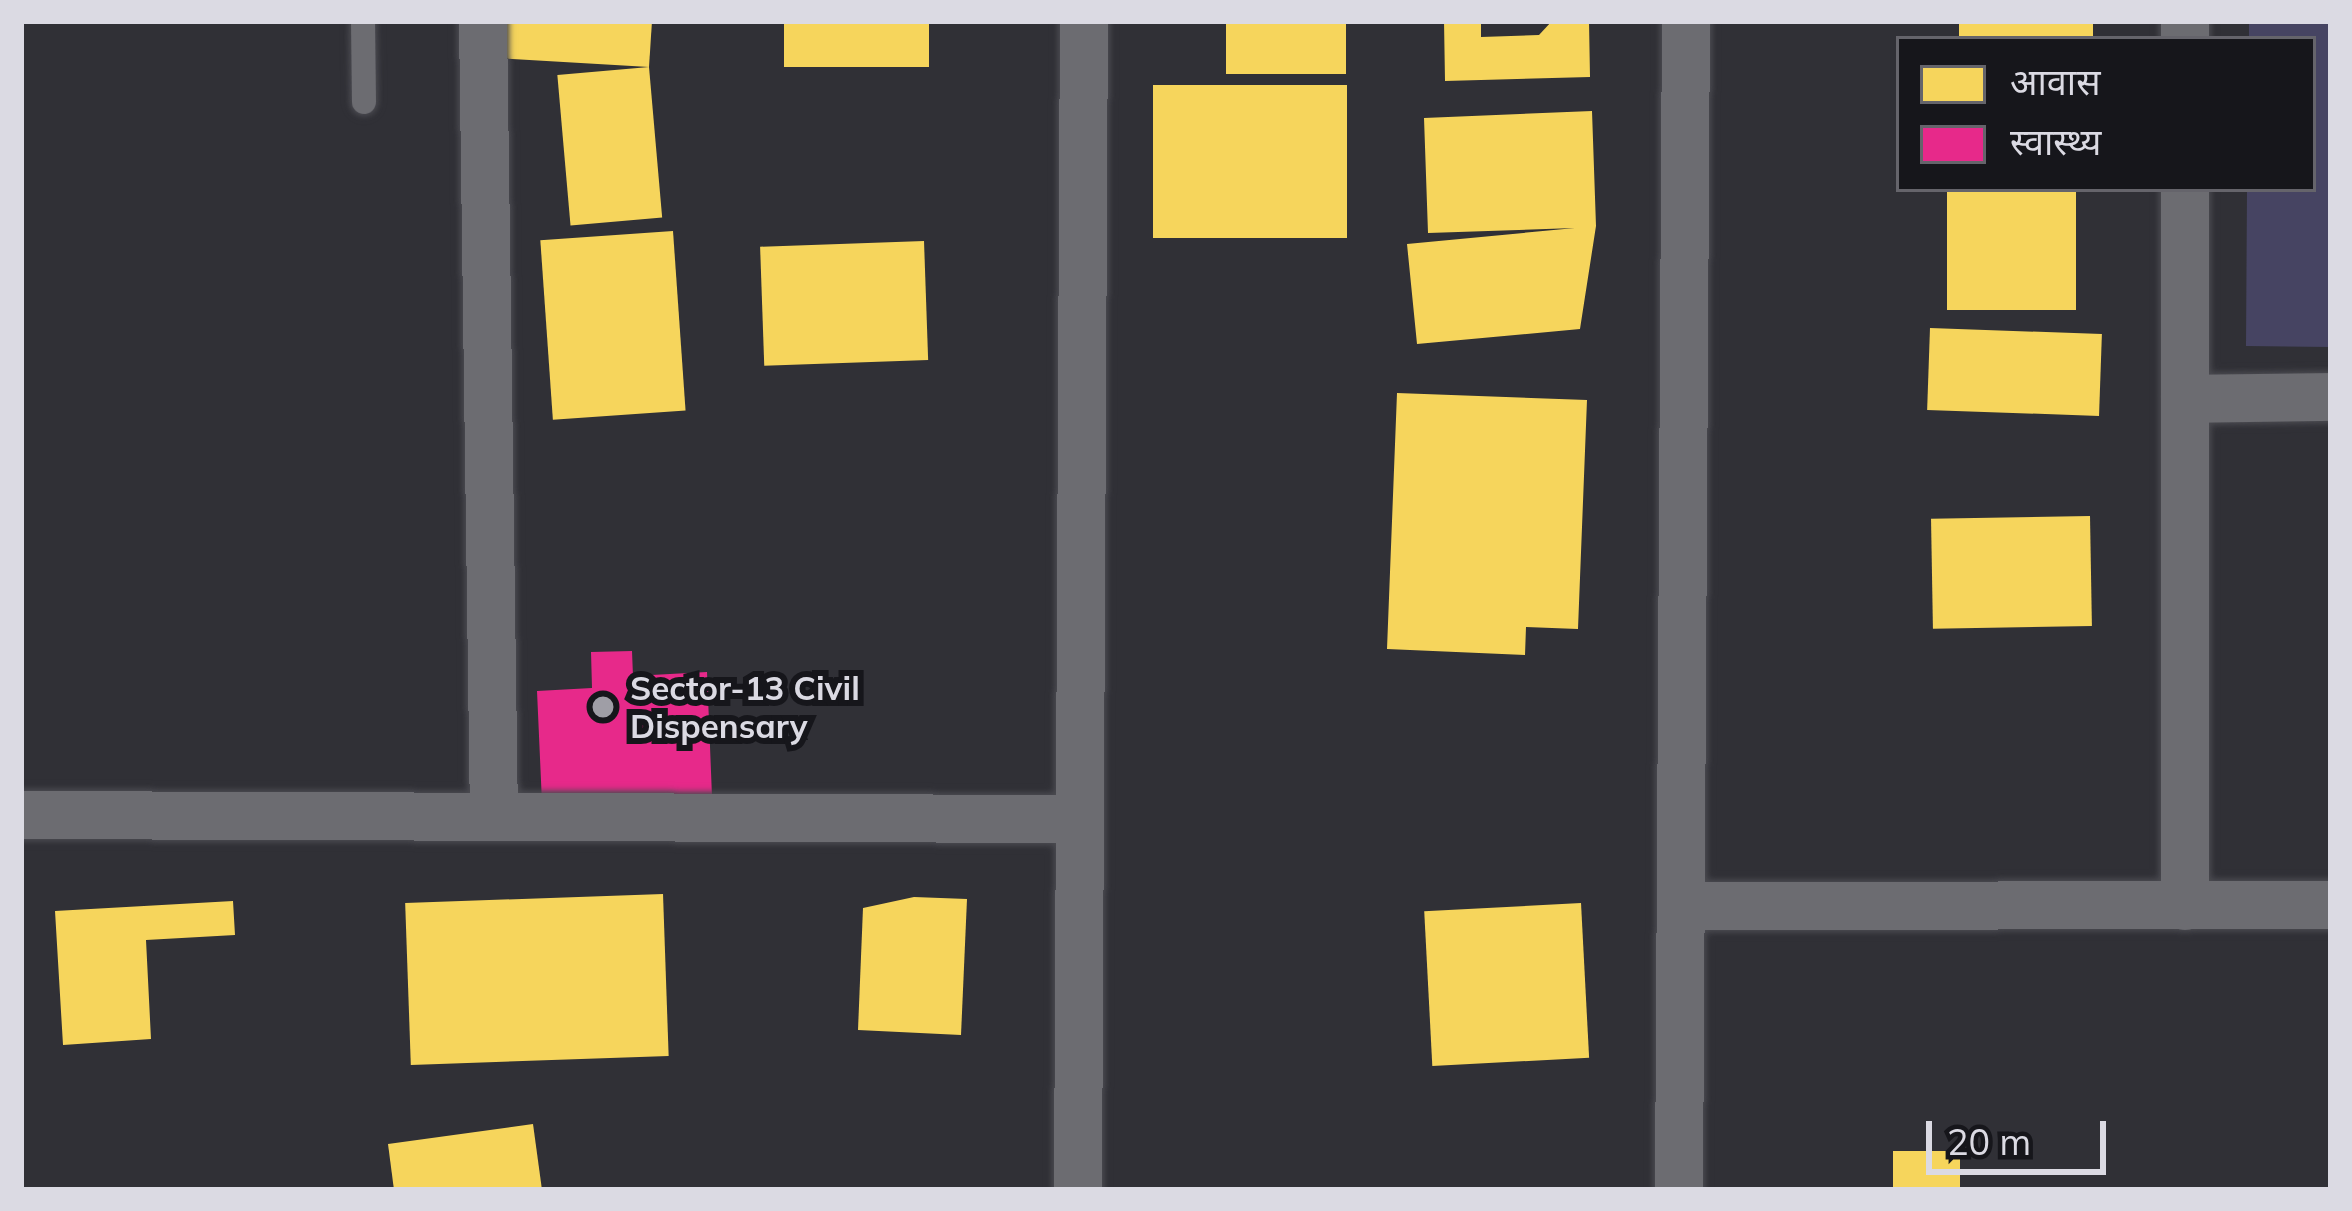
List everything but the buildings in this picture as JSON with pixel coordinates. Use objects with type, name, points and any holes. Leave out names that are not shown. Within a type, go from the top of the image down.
[{"type":"street","points":[[483,21],[494,817]]},
{"type":"street","points":[[1078,1190],[1084,21]]},
{"type":"street","points":[[1679,1190],[1686,21]]},
{"type":"street","points":[[2185,192],[2185,905]]},
{"type":"street","points":[[2185,399],[2331,397]]},
{"type":"street","points":[[21,815],[1080,819]]},
{"type":"street","points":[[1681,905],[2331,905]]},
{"type":"lane","points":[[363,21],[364,102]]},
{"type":"shaded area","points":[[2249,21],[2331,21],[2331,347],[2246,346],[2247,192],[2316,192],[2316,36],[2249,36]]},
{"type":"place","name":"Sector-13 Civil Dispensary","points":[[603,707]]}]
